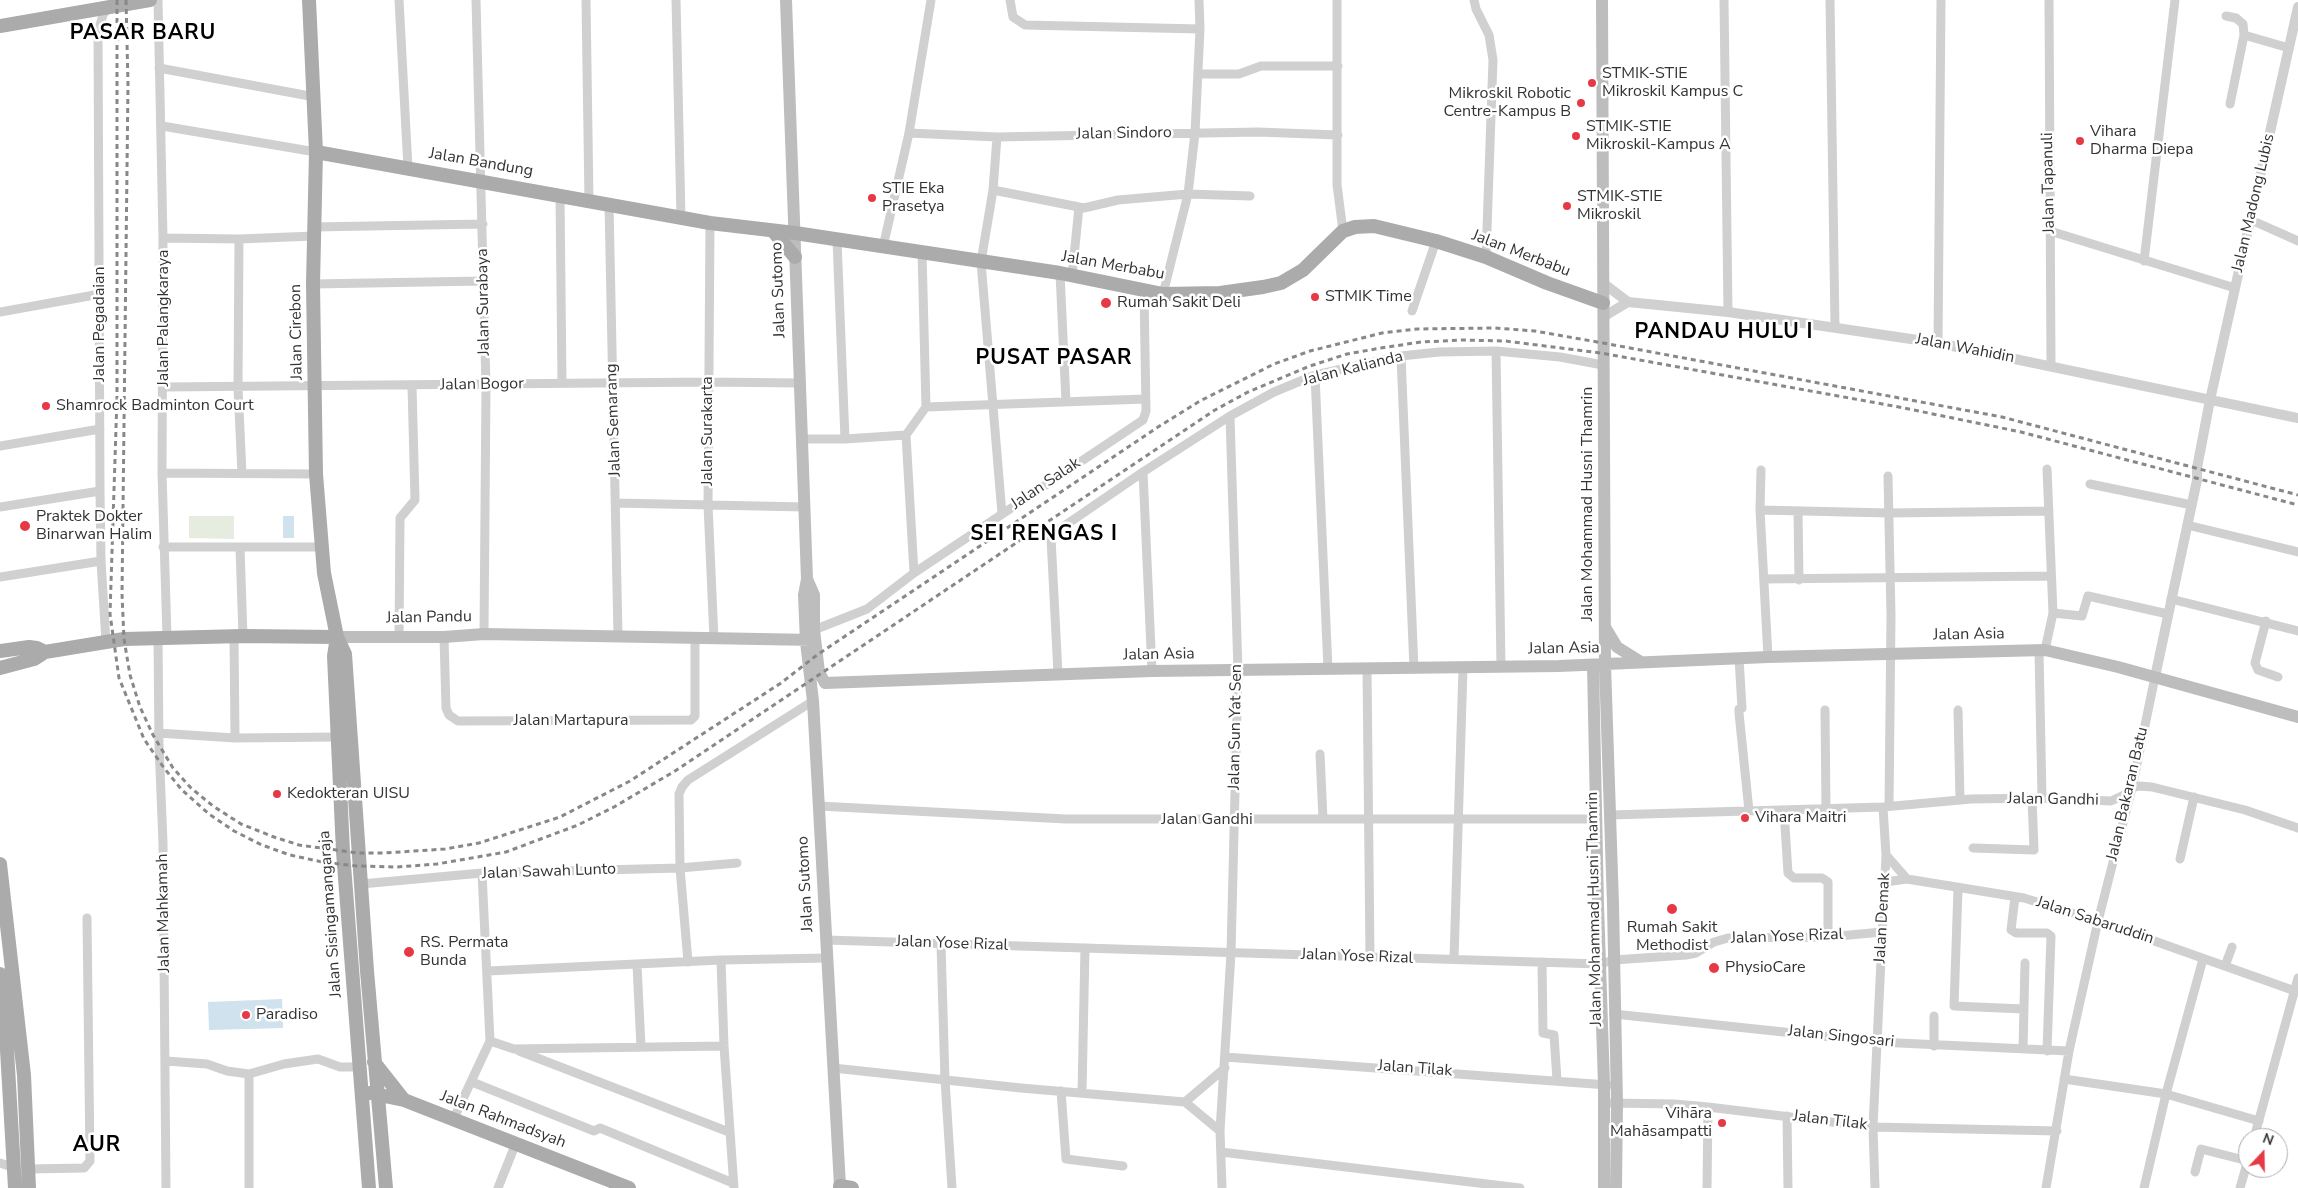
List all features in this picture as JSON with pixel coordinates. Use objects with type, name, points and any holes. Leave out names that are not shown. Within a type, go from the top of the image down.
[{"type":"main road","points":[[0,26],[104,4],[150,0]]},
{"type":"main road","name":"Jalan Sutomo","points":[[786,0],[807,579],[814,595],[812,637],[813,701],[833,1068],[844,1187]]},
{"type":"main road","name":"Jalan Mohammad Husni Thamrin","points":[[1602,0],[1605,626],[1599,665],[1596,819],[1600,964],[1610,1085]]},
{"type":"main road","name":"Jalan Cirebon","points":[[308,2],[315,97],[316,152],[313,284],[316,474],[320,547],[337,637],[345,654]]},
{"type":"main road","name":"Jalan Bandung","points":[[316,152],[710,223],[794,233]]},
{"type":"main road","name":"Jalan Merbabu","points":[[794,233],[1066,275],[1144,292],[1163,294],[1220,293],[1263,288],[1280,283],[1303,270],[1342,231],[1355,226],[1374,226],[1436,241],[1603,303]]},
{"type":"main road","points":[[773,231],[796,257]]},
{"type":"main road","points":[[1605,626],[1617,647],[1632,658],[1644,663]]},
{"type":"main road","name":"Jalan Pandu","points":[[0,668],[34,660],[45,652],[106,642],[162,637],[444,637],[484,634],[695,639],[812,637]]},
{"type":"main road","name":"Jalan Sisingamangaraja","points":[[337,637],[334,652],[338,737],[358,1067],[362,1092],[369,1188]]},
{"type":"main road","name":"Jalan Sutomo","points":[[812,637],[819,672],[823,682]]},
{"type":"main road","name":"Jalan Pandu","points":[[0,651],[37,648],[45,652]]},
{"type":"main road","name":"Jalan Asia","points":[[823,682],[1152,671],[1599,665],[1768,657],[2042,651],[2155,677],[2298,717]]},
{"type":"main road","name":"Jalan Sisingamangaraja","points":[[345,654],[374,1061],[386,1188]]},
{"type":"main road","name":"Jalan Mohammad Husni Thamrin","points":[[1599,665],[1610,815],[1613,904],[1614,1014],[1610,1103],[1616,1188]]},
{"type":"main road","points":[[0,864],[24,1075],[29,1188]]},
{"type":"main road","points":[[1598,904],[1613,904]]},
{"type":"main road","points":[[0,974],[15,1188]]},
{"type":"main road","points":[[354,1007],[370,1007]]},
{"type":"main road","points":[[374,1061],[404,1100]]},
{"type":"main road","name":"Jalan Rahmadsyah","points":[[362,1092],[404,1100],[629,1188]]},
{"type":"main road","name":"Jalan Mohammad Husni Thamrin","points":[[1604,1188],[1610,1103]]},
{"type":"main road","points":[[15,1168],[29,1170]]},
{"type":"street","name":"Jalan Palangkaraya","points":[[158,0],[162,126],[164,387],[162,637]]},
{"type":"street","points":[[399,0],[408,168]]},
{"type":"street","name":"Jalan Surabaya","points":[[476,0],[486,386],[484,634]]},
{"type":"street","points":[[586,0],[589,201]]},
{"type":"street","points":[[676,0],[681,218]]},
{"type":"street","points":[[884,247],[909,134],[931,0]]},
{"type":"street","points":[[1010,0],[1012,17],[1025,25],[1200,29]]},
{"type":"street","points":[[1163,294],[1188,194],[1195,133],[1200,29],[1199,0]]},
{"type":"street","points":[[1337,0],[1337,185],[1342,231]]},
{"type":"street","points":[[1474,0],[1476,9],[1489,35],[1493,60],[1486,258]]},
{"type":"street","points":[[1724,0],[1728,312]]},
{"type":"street","points":[[1830,0],[1835,327]]},
{"type":"street","points":[[1938,343],[1941,0]]},
{"type":"street","name":"Jalan Tapanuli","points":[[2049,0],[2051,366]]},
{"type":"street","points":[[2144,261],[2175,0]]},
{"type":"street","name":"Jalan Pegadaian","points":[[104,4],[98,32],[100,491],[101,561],[106,642]]},
{"type":"street","name":"Jalan Madong Lubis","points":[[2210,400],[2298,7]]},
{"type":"street","points":[[2226,16],[2236,18],[2243,24],[2244,35],[2230,104]]},
{"type":"street","points":[[2244,35],[2289,48]]},
{"type":"street","points":[[1198,74],[1239,74],[1261,66],[1338,66]]},
{"type":"street","points":[[160,68],[315,97]]},
{"type":"street","name":"Jalan Bandung","points":[[162,126],[316,152]]},
{"type":"street","name":"Jalan Sindoro","points":[[909,134],[997,137],[1258,132],[1338,135]]},
{"type":"street","points":[[997,137],[993,190],[981,262],[1002,514]]},
{"type":"street","points":[[993,190],[1079,208],[1098,206],[1118,200],[1188,194],[1250,196]]},
{"type":"street","points":[[560,195],[562,383]]},
{"type":"street","name":"Jalan Semarang","points":[[609,205],[618,636]]},
{"type":"street","points":[[1066,402],[1066,275],[1079,208]]},
{"type":"street","points":[[2251,220],[2298,241]]},
{"type":"street","name":"Jalan Surakarta","points":[[710,223],[708,505],[714,639]]},
{"type":"street","points":[[163,238],[239,239],[314,232],[483,224]]},
{"type":"street","points":[[2050,231],[2235,288]]},
{"type":"street","points":[[239,239],[238,387],[242,474]]},
{"type":"street","points":[[837,240],[846,439]]},
{"type":"street","points":[[1412,311],[1436,241]]},
{"type":"street","points":[[914,572],[906,434],[926,407],[922,252]]},
{"type":"street","points":[[313,284],[483,281]]},
{"type":"street","points":[[1603,283],[1628,302],[1603,318]]},
{"type":"street","name":"Jalan Salak","points":[[812,637],[867,609],[914,572],[1143,420],[1146,411],[1144,292]]},
{"type":"street","points":[[0,312],[100,294]]},
{"type":"street","name":"Jalan Wahidin","points":[[1628,302],[1728,312],[1938,343],[2298,418]]},
{"type":"street","points":[[1496,351],[1501,667]]},
{"type":"street","name":"Jalan Kalianda","points":[[1058,674],[1050,543],[1054,533],[1143,472],[1230,416],[1274,392],[1315,375],[1400,356],[1439,352],[1496,351],[1560,357],[1603,365]]},
{"type":"street","points":[[1400,356],[1414,668]]},
{"type":"street","points":[[1315,375],[1328,669]]},
{"type":"street","name":"Jalan Bogor","points":[[164,387],[486,386],[562,383],[708,382],[800,383]]},
{"type":"street","points":[[399,637],[400,518],[415,500],[412,386]]},
{"type":"street","points":[[926,407],[1145,399]]},
{"type":"street","name":"Jalan Bakaran Batu","points":[[2046,1188],[2069,1052],[2098,921],[2132,788],[2192,505],[2210,400]]},
{"type":"street","name":"Jalan Sun Yat Sen","points":[[1222,1188],[1220,1131],[1231,953],[1238,670],[1230,416]]},
{"type":"street","points":[[0,446],[100,429]]},
{"type":"street","points":[[802,439],[846,439],[906,434]]},
{"type":"street","points":[[2042,798],[2042,651],[2053,613],[2047,469]]},
{"type":"street","points":[[1761,470],[1760,510],[1768,657]]},
{"type":"street","points":[[1143,472],[1152,671]]},
{"type":"street","points":[[162,473],[316,474]]},
{"type":"street","name":"Jalan Demak","points":[[1876,1188],[1873,1127],[1886,856],[1891,654],[1888,476]]},
{"type":"street","points":[[2090,484],[2192,505]]},
{"type":"street","points":[[0,507],[100,491]]},
{"type":"street","points":[[616,503],[805,507]]},
{"type":"street","points":[[1760,510],[1889,513],[2049,511]]},
{"type":"street","points":[[1798,511],[1799,580]]},
{"type":"street","points":[[2187,525],[2298,552]]},
{"type":"street","points":[[163,547],[320,547]]},
{"type":"street","points":[[235,738],[240,548]]},
{"type":"street","points":[[0,577],[101,561]]},
{"type":"street","points":[[1764,579],[2051,576]]},
{"type":"street","points":[[2053,613],[2082,616],[2088,596],[2168,614]]},
{"type":"street","points":[[2171,600],[2266,621],[2298,631]]},
{"type":"street","points":[[2266,621],[2255,663],[2258,670],[2278,677]]},
{"type":"street","name":"Jalan Mahkamah","points":[[162,637],[158,733],[163,844],[166,1188]]},
{"type":"street","name":"Jalan Martapura","points":[[444,637],[446,708],[449,716],[458,721],[686,722],[695,716],[695,639]]},
{"type":"street","points":[[1739,658],[1742,708],[1739,709],[1739,713],[1749,811]]},
{"type":"street","points":[[1454,960],[1463,668]]},
{"type":"street","points":[[1367,669],[1370,957]]},
{"type":"street","points":[[688,962],[680,868],[678,794],[688,780],[813,701]]},
{"type":"street","points":[[1825,710],[1826,809]]},
{"type":"street","points":[[1958,710],[1960,800]]},
{"type":"street","points":[[158,733],[235,738],[338,737]]},
{"type":"street","points":[[1320,754],[1323,819]]},
{"type":"street","name":"Jalan Gandhi","points":[[1610,815],[1826,809],[1960,800],[2032,798],[2111,800],[2124,795],[2132,788],[2152,787],[2245,810],[2298,828]]},
{"type":"street","points":[[1973,848],[2034,850],[2032,798]]},
{"type":"street","points":[[2180,859],[2194,798]]},
{"type":"street","name":"Jalan Gandhi","points":[[819,806],[1066,819],[1596,819]]},
{"type":"street","points":[[1784,810],[1788,873],[1794,878],[1822,878],[1828,882],[1828,938]]},
{"type":"street","points":[[1886,856],[1906,879]]},
{"type":"street","name":"Jalan Sawah Lunto","points":[[361,884],[482,873],[680,868],[737,863]]},
{"type":"street","points":[[454,1118],[490,1041],[482,873]]},
{"type":"street","name":"Jalan Sabaruddin","points":[[1885,882],[1906,879],[2015,897],[2098,921],[2296,991]]},
{"type":"street","points":[[1958,889],[1954,1006],[2024,1008]]},
{"type":"street","points":[[2015,897],[2011,930],[2016,933],[2047,934],[2051,936],[2047,1051]]},
{"type":"street","points":[[29,1170],[84,1168],[90,1161],[87,918]]},
{"type":"street","name":"Jalan Yose Rizal","points":[[826,940],[1600,964],[1614,960],[1686,955],[1714,942],[1728,938],[1828,938],[1882,932]]},
{"type":"street","points":[[941,944],[945,1080],[952,1188]]},
{"type":"street","points":[[2225,966],[2232,947]]},
{"type":"street","points":[[1082,1092],[1085,948]]},
{"type":"street","points":[[488,970],[721,960],[827,958]]},
{"type":"street","points":[[2144,1188],[2166,1094],[2203,959]]},
{"type":"street","points":[[472,1082],[594,1131],[600,1128],[734,1186],[724,1046],[721,960]]},
{"type":"street","points":[[1542,962],[1543,1033],[1554,1035],[1557,1080]]},
{"type":"street","points":[[2022,1049],[2025,962]]},
{"type":"street","points":[[637,965],[641,1047]]},
{"type":"street","points":[[2257,1128],[2296,991],[2298,978]]},
{"type":"street","name":"Jalan Singosari","points":[[1614,1014],[1878,1042],[2069,1052]]},
{"type":"street","points":[[1934,1016],[1934,1046]]},
{"type":"street","points":[[490,1041],[729,1132]]},
{"type":"street","points":[[514,1049],[724,1046]]},
{"type":"street","name":"Jalan Tilak","points":[[1225,1057],[1610,1085]]},
{"type":"street","points":[[166,1061],[207,1064],[227,1071],[248,1074],[284,1064],[318,1059],[340,1066],[358,1067]]},
{"type":"street","points":[[833,1068],[1186,1102],[1220,1131]]},
{"type":"street","points":[[1186,1102],[1225,1068]]},
{"type":"street","points":[[248,1074],[249,1188]]},
{"type":"street","points":[[2064,1079],[2166,1094],[2259,1121]]},
{"type":"street","points":[[1060,1091],[1066,1159],[1123,1166]]},
{"type":"street","name":"Jalan Tilak","points":[[1610,1103],[1708,1107],[1873,1127],[2057,1131]]},
{"type":"street","points":[[1707,1188],[1708,1107]]},
{"type":"street","points":[[1787,1116],[1788,1188]]},
{"type":"street","points":[[498,1188],[516,1144]]},
{"type":"street","points":[[2195,1172],[2201,1149],[2238,1158]]},
{"type":"street","points":[[1221,1152],[1520,1188]]},
{"type":"street","points":[[0,1163],[15,1168]]},
{"type":"shaded area","points":[[189,516],[234,516],[234,539],[189,538]]},
{"type":"water","points":[[283,516],[294,516],[294,538],[283,538]]},
{"type":"water","name":"Paradiso","points":[[282,999],[283,1028],[209,1030],[208,1002]]},
{"type":"railway","points":[[117,0],[117,397],[110,614],[119,678],[144,739],[182,790],[209,814],[234,831],[262,845],[290,855],[322,862],[357,866],[397,867],[437,864],[506,852],[578,825],[614,807],[675,771],[1215,410],[1248,392],[1310,366],[1347,354],[1381,348],[1421,342],[1463,340],[1505,341],[1601,353],[1899,407],[2021,432],[2298,505]]},
{"type":"railway","points":[[126,0],[128,84],[122,594],[124,639],[130,675],[140,707],[153,735],[173,768],[191,788],[213,806],[241,824],[299,845],[358,853],[445,849],[479,843],[560,817],[630,781],[781,683],[817,655],[1158,427],[1200,401],[1274,364],[1310,351],[1382,333],[1417,329],[1495,328],[1535,331],[1603,343],[2002,417],[2298,495]]},
{"type":"place","name":"STMIK-STIE Mikroskil Kampus C","points":[[1592,83]]},
{"type":"place","name":"Mikroskil Robotic Centre-Kampus B","points":[[1581,103]]},
{"type":"place","name":"STMIK-STIE Mikroskil-Kampus A","points":[[1576,136]]},
{"type":"place","name":"Vihara Dharma Diepa","points":[[2080,141]]},
{"type":"place","name":"STIE Eka Prasetya","points":[[872,198]]},
{"type":"place","name":"STMIK-STIE Mikroskil","points":[[1567,206]]},
{"type":"place","name":"STMIK Time","points":[[1315,297]]},
{"type":"place","name":"Rumah Sakit Deli","points":[[1106,303]]},
{"type":"place","name":"Shamrock Badminton Court","points":[[46,406]]},
{"type":"place","name":"Praktek Dokter Binarwan Halim","points":[[25,526]]},
{"type":"place","name":"Kedokteran UISU","points":[[277,794]]},
{"type":"place","name":"Vihara Maitri","points":[[1745,818]]},
{"type":"place","name":"Rumah Sakit Methodist","points":[[1672,909]]},
{"type":"place","name":"RS. Permata Bunda","points":[[409,952]]},
{"type":"place","name":"PhysioCare","points":[[1714,968]]},
{"type":"place","name":"Paradiso","points":[[246,1015]]},
{"type":"place","name":"Vihāra Mahāsampatti","points":[[1722,1123]]},
{"type":"district","name":"PASAR BARU","points":[[143,34]]},
{"type":"district","name":"PANDAU HULU I","points":[[1724,333]]},
{"type":"district","name":"PUSAT PASAR","points":[[1054,359]]},
{"type":"district","name":"SEI RENGAS I","points":[[1044,535]]},
{"type":"district","name":"AUR","points":[[97,1146]]}]
